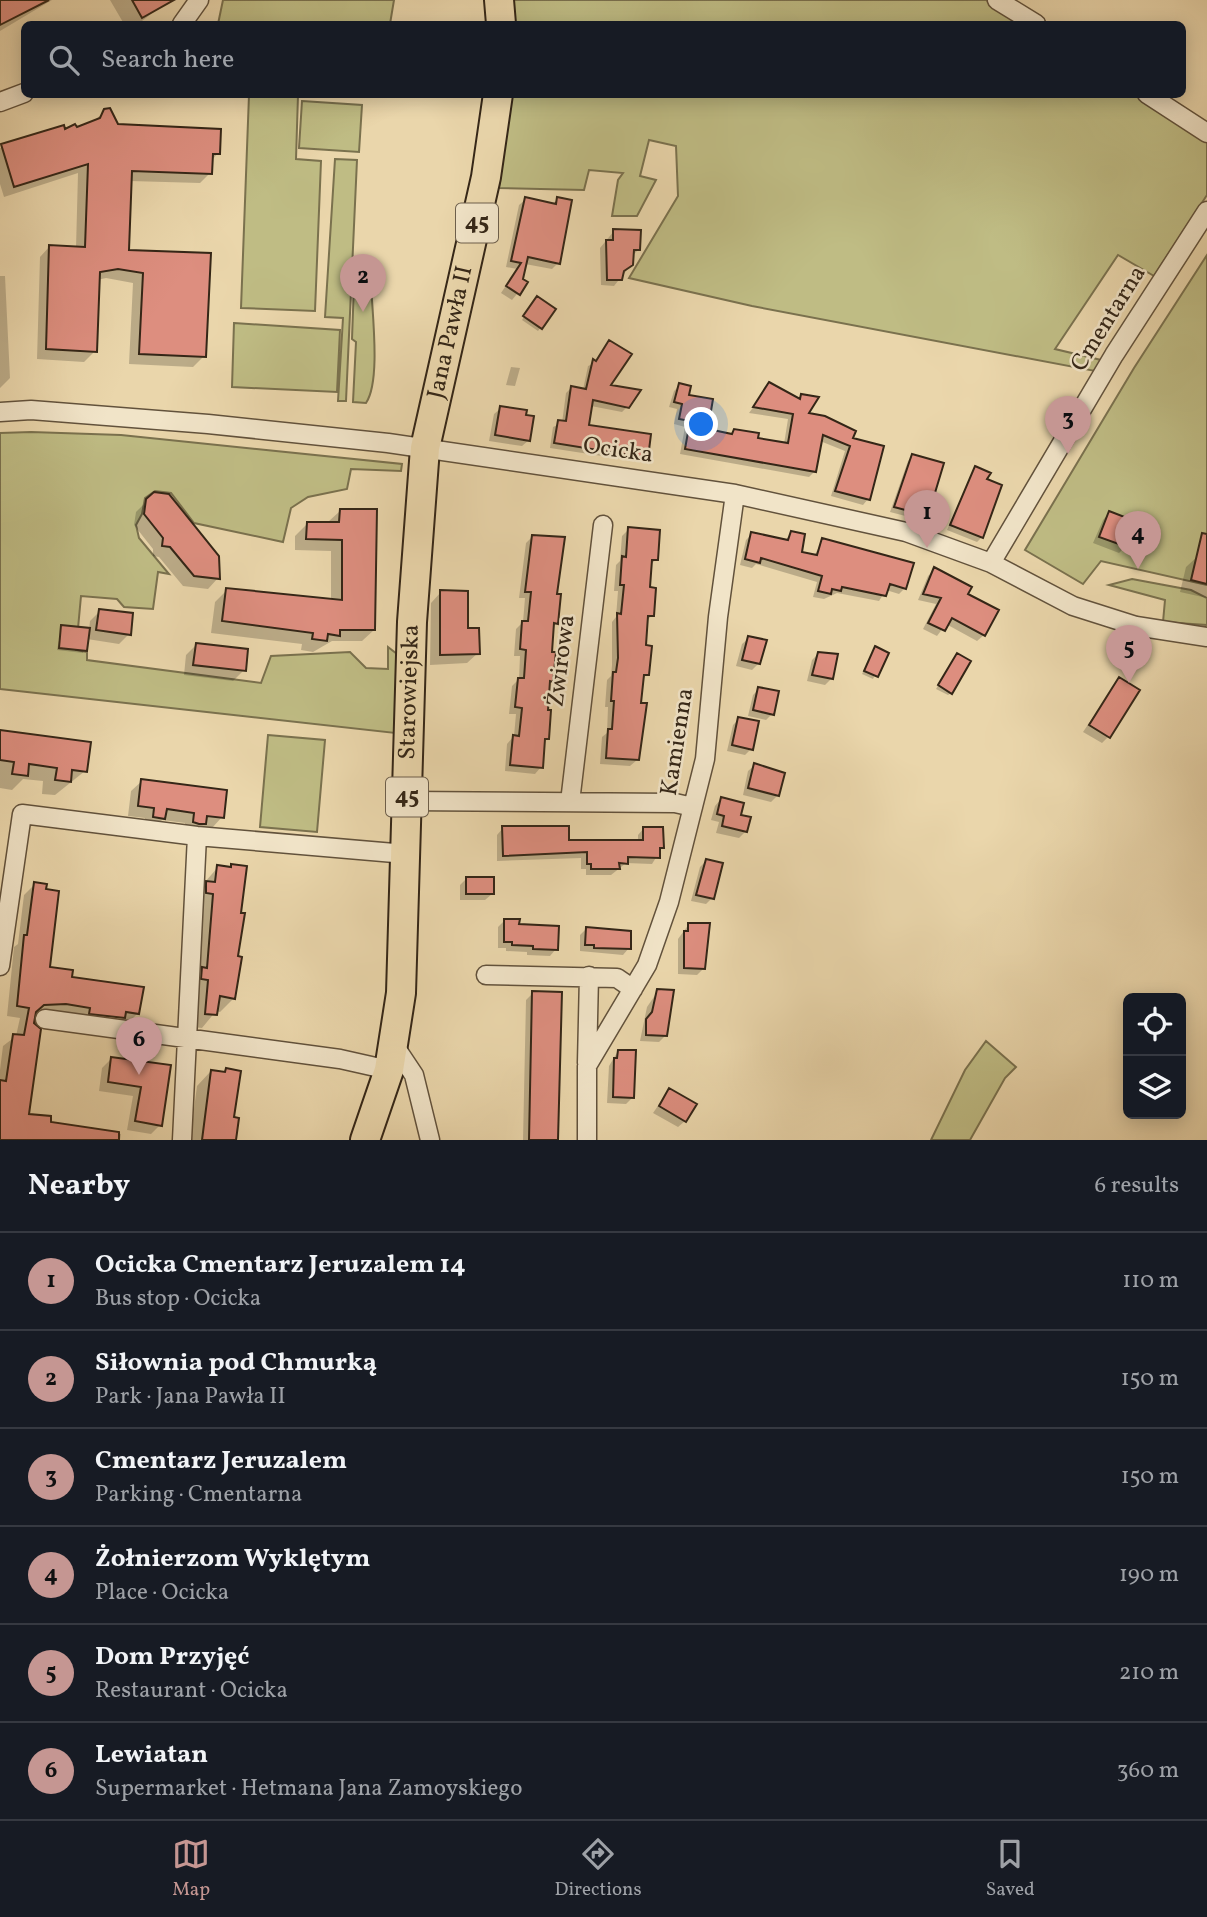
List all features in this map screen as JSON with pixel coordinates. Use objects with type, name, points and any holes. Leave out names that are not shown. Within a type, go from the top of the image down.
[{"type":"main road","points":[[499,0],[500,21]]},
{"type":"main road","name":"Jana Pawła II","points":[[425,448],[486,177],[497,98]]},
{"type":"main road","name":"Starowiejska","points":[[365,1140],[391,1058],[401,993],[412,622],[425,448]]},
{"type":"street","points":[[184,21],[199,0]]},
{"type":"street","points":[[997,0],[1031,21]]},
{"type":"street","points":[[0,102],[21,94]]},
{"type":"street","points":[[1153,98],[1207,133]]},
{"type":"street","name":"Cmentarna","points":[[991,563],[1114,355],[1207,211]]},
{"type":"street","name":"Ocicka","points":[[0,412],[32,410],[208,424],[425,448],[736,494],[906,532],[991,563],[1073,606],[1136,626],[1207,637]]},
{"type":"street","name":"Kamienna","points":[[587,1066],[647,965],[669,902],[694,807],[705,759],[719,617],[736,494]]},
{"type":"street","name":"Żwirowa","points":[[570,802],[603,525]]},
{"type":"street","points":[[407,801],[675,803],[694,807]]},
{"type":"street","points":[[0,966],[5,897],[22,814],[197,836],[407,855]]},
{"type":"street","points":[[182,1140],[197,836]]},
{"type":"street","points":[[486,975],[617,978],[633,989]]},
{"type":"street","points":[[587,1140],[589,976]]},
{"type":"street","points":[[45,1019],[340,1059],[391,1058],[414,1075],[429,1140]]},
{"type":"shaded area","points":[[223,0],[394,0],[390,21],[219,21]]},
{"type":"shaded area","points":[[512,0],[986,0],[1019,21],[513,21]]},
{"type":"shaded area","points":[[249,98],[298,98],[296,159],[321,161],[315,311],[241,308]]},
{"type":"shaded area","points":[[511,98],[1139,98],[1207,141],[1207,195],[1154,276],[1118,255],[1055,349],[1101,360],[1095,371],[752,306],[629,278],[678,196],[676,146],[649,140],[640,176],[656,180],[637,216],[612,216],[618,180],[623,173],[589,170],[584,190],[499,188]]},
{"type":"shaded area","points":[[302,101],[362,105],[359,152],[299,148]]},
{"type":"shaded area","points":[[335,159],[357,160],[346,401],[338,401],[343,318],[325,317]]},
{"type":"shaded area","points":[[1207,255],[1207,585],[1101,561],[1083,584],[1025,550],[1134,368]]},
{"type":"shaded area","points":[[371,283],[374,363],[371,393],[366,403],[353,402],[356,342],[352,339],[354,284]]},
{"type":"shaded area","points":[[234,323],[340,330],[337,392],[232,387]]},
{"type":"shaded area","points":[[0,433],[121,435],[402,464],[401,471],[351,469],[347,489],[308,497],[291,508],[283,542],[194,523],[171,493],[155,491],[145,498],[142,514],[136,525],[139,538],[169,574],[158,572],[153,609],[124,607],[117,599],[81,596],[76,650],[87,652],[87,660],[261,683],[271,656],[350,652],[366,668],[388,669],[388,647],[397,654],[395,733],[0,689]]},
{"type":"shaded area","points":[[1132,579],[1191,590],[1207,598],[1207,625],[1163,622],[1165,600],[1109,585]]},
{"type":"shaded area","points":[[268,735],[325,740],[317,832],[260,827]]},
{"type":"shaded area","points":[[986,1041],[1016,1067],[1005,1078],[970,1140],[931,1140],[965,1070]]},
{"type":"building","points":[[0,0],[49,0],[0,25]]},
{"type":"building","points":[[132,0],[174,0],[142,18]]},
{"type":"building","points":[[110,108],[118,124],[221,129],[220,154],[213,154],[212,174],[132,171],[129,250],[211,253],[206,357],[139,354],[143,273],[118,269],[100,272],[97,352],[46,349],[49,245],[85,247],[88,164],[14,187],[1,144],[64,125],[65,129],[75,124],[77,127],[100,118],[104,109]]},
{"type":"building","points":[[525,197],[556,204],[557,197],[572,200],[560,264],[528,257],[523,279],[528,282],[520,295],[506,286],[521,263],[511,261]]},
{"type":"building","points":[[613,229],[641,230],[640,250],[634,250],[633,265],[624,271],[622,280],[607,280],[606,240],[613,240]]},
{"type":"building","points":[[537,296],[556,309],[542,329],[523,316]]},
{"type":"building","points":[[609,340],[632,354],[611,385],[641,390],[629,408],[593,400],[589,425],[651,434],[648,458],[554,443],[558,420],[566,421],[571,386],[586,389],[593,359],[596,361]]},
{"type":"building","points":[[769,382],[800,399],[801,394],[819,397],[809,413],[825,416],[856,431],[853,438],[884,446],[870,500],[835,491],[850,446],[823,435],[816,472],[685,449],[690,421],[679,419],[682,404],[674,402],[679,383],[691,386],[689,395],[713,399],[708,429],[732,434],[734,429],[759,433],[758,438],[788,443],[793,414],[753,407]]},
{"type":"building","points":[[500,406],[527,410],[526,415],[534,416],[530,441],[495,435]]},
{"type":"building","points":[[912,454],[944,463],[928,516],[894,507]]},
{"type":"building","points":[[975,466],[991,473],[987,479],[1002,485],[983,538],[950,525]]},
{"type":"building","points":[[154,492],[169,494],[219,556],[220,579],[194,576],[170,547],[162,546],[163,538],[144,514],[146,499]]},
{"type":"building","points":[[340,509],[377,509],[375,630],[340,630],[340,636],[328,634],[327,641],[312,639],[313,633],[222,621],[226,588],[342,600],[342,540],[306,539],[307,522],[339,522]]},
{"type":"building","points":[[1109,511],[1135,521],[1127,547],[1099,537]]},
{"type":"building","points":[[628,527],[660,530],[658,560],[652,560],[650,587],[656,588],[654,616],[648,616],[646,645],[652,646],[649,675],[644,675],[641,703],[647,703],[639,760],[606,758],[608,729],[612,729],[613,672],[616,672],[618,658],[617,613],[621,614],[624,585],[620,585],[622,556],[626,557]]},
{"type":"building","points":[[791,531],[805,534],[802,552],[817,555],[822,538],[914,563],[906,589],[890,584],[886,596],[842,587],[841,591],[832,589],[831,594],[818,591],[822,576],[761,558],[760,563],[745,559],[751,532],[788,540]]},
{"type":"building","points":[[1202,533],[1207,534],[1207,584],[1191,580]]},
{"type":"building","points":[[532,535],[565,537],[557,594],[561,594],[558,624],[554,623],[552,652],[556,652],[553,682],[550,681],[549,739],[545,739],[543,768],[510,765],[513,735],[519,736],[522,708],[515,707],[518,678],[524,678],[526,650],[520,649],[522,621],[528,621],[531,592],[525,592]]},
{"type":"building","points":[[934,567],[972,587],[968,594],[999,610],[985,636],[952,618],[945,631],[928,623],[941,598],[923,594]]},
{"type":"building","points":[[440,590],[468,591],[468,628],[479,628],[480,654],[440,655]]},
{"type":"building","points":[[99,609],[133,613],[131,635],[96,630]]},
{"type":"building","points":[[61,625],[90,628],[87,651],[59,648]]},
{"type":"building","points":[[748,636],[767,640],[760,664],[742,660]]},
{"type":"building","points":[[196,643],[248,649],[246,671],[193,665]]},
{"type":"building","points":[[875,646],[889,653],[878,677],[864,671]]},
{"type":"building","points":[[818,652],[838,654],[833,679],[812,675]]},
{"type":"building","points":[[957,653],[971,661],[952,694],[938,685]]},
{"type":"building","points":[[1119,677],[1140,690],[1110,738],[1089,725]]},
{"type":"building","points":[[758,687],[779,691],[774,715],[753,710]]},
{"type":"building","points":[[738,717],[759,721],[753,750],[732,745]]},
{"type":"building","points":[[0,730],[91,742],[87,772],[72,770],[71,782],[55,780],[57,768],[29,764],[28,776],[12,774],[14,762],[0,760]]},
{"type":"building","points":[[754,763],[785,773],[779,796],[748,788]]},
{"type":"building","points":[[141,779],[227,790],[224,818],[207,816],[206,824],[199,824],[193,822],[194,813],[167,809],[165,819],[153,817],[154,808],[138,806]]},
{"type":"building","points":[[721,797],[744,803],[741,815],[751,817],[747,832],[722,826],[724,816],[717,814]]},
{"type":"building","points":[[502,826],[569,826],[569,840],[643,840],[643,827],[663,827],[664,848],[660,848],[660,858],[628,857],[628,864],[619,863],[620,869],[591,869],[591,864],[587,864],[587,852],[503,856]]},
{"type":"building","points":[[706,859],[723,863],[714,899],[696,895]]},
{"type":"building","points":[[231,864],[247,866],[241,913],[245,913],[238,956],[242,957],[235,999],[220,996],[217,1015],[205,1014],[208,980],[201,979],[202,967],[207,968],[213,894],[206,893],[206,881],[215,882],[217,865],[231,867]]},
{"type":"building","points":[[466,877],[494,877],[494,894],[466,894]]},
{"type":"building","points":[[34,882],[47,884],[46,889],[59,891],[50,967],[73,970],[72,977],[144,987],[139,1014],[126,1012],[125,1018],[89,1014],[90,1008],[66,1004],[44,1005],[36,1012],[34,1023],[41,1029],[29,1114],[51,1116],[51,1122],[119,1132],[119,1140],[0,1140],[0,1080],[6,1081],[13,1034],[24,1035],[29,1008],[17,1006],[24,935],[27,935]]},
{"type":"building","points":[[504,919],[520,919],[519,924],[559,926],[558,950],[533,949],[533,946],[504,942]]},
{"type":"building","points":[[688,923],[710,923],[705,969],[684,968],[684,931],[688,931]]},
{"type":"building","points":[[586,927],[631,931],[631,949],[594,948],[594,945],[585,945]]},
{"type":"building","points":[[657,989],[674,990],[667,1036],[646,1035],[646,1019],[652,1012]]},
{"type":"building","points":[[532,991],[562,992],[558,1140],[529,1140]]},
{"type":"building","points":[[618,1050],[636,1050],[634,1098],[613,1097],[614,1058],[617,1058]]},
{"type":"building","points":[[111,1057],[171,1065],[162,1126],[135,1121],[141,1087],[108,1082]]},
{"type":"building","points":[[226,1068],[241,1071],[234,1117],[239,1118],[236,1140],[202,1140],[211,1070],[225,1072]]},
{"type":"building","points":[[669,1088],[697,1104],[686,1122],[659,1106]]},
{"type":"place","name":"Siłownia pod Chmurką","points":[[363,312]]},
{"type":"place","name":"Cmentarz Jeruzalem","points":[[1068,454]]},
{"type":"place","name":"Ocicka Cmentarz Jeruzalem 14","points":[[927,548]]},
{"type":"place","name":"Żołnierzom Wyklętym","points":[[1138,569]]},
{"type":"place","name":"Dom Przyjęć","points":[[1129,683]]},
{"type":"place","name":"Lewiatan","points":[[139,1075]]}]
